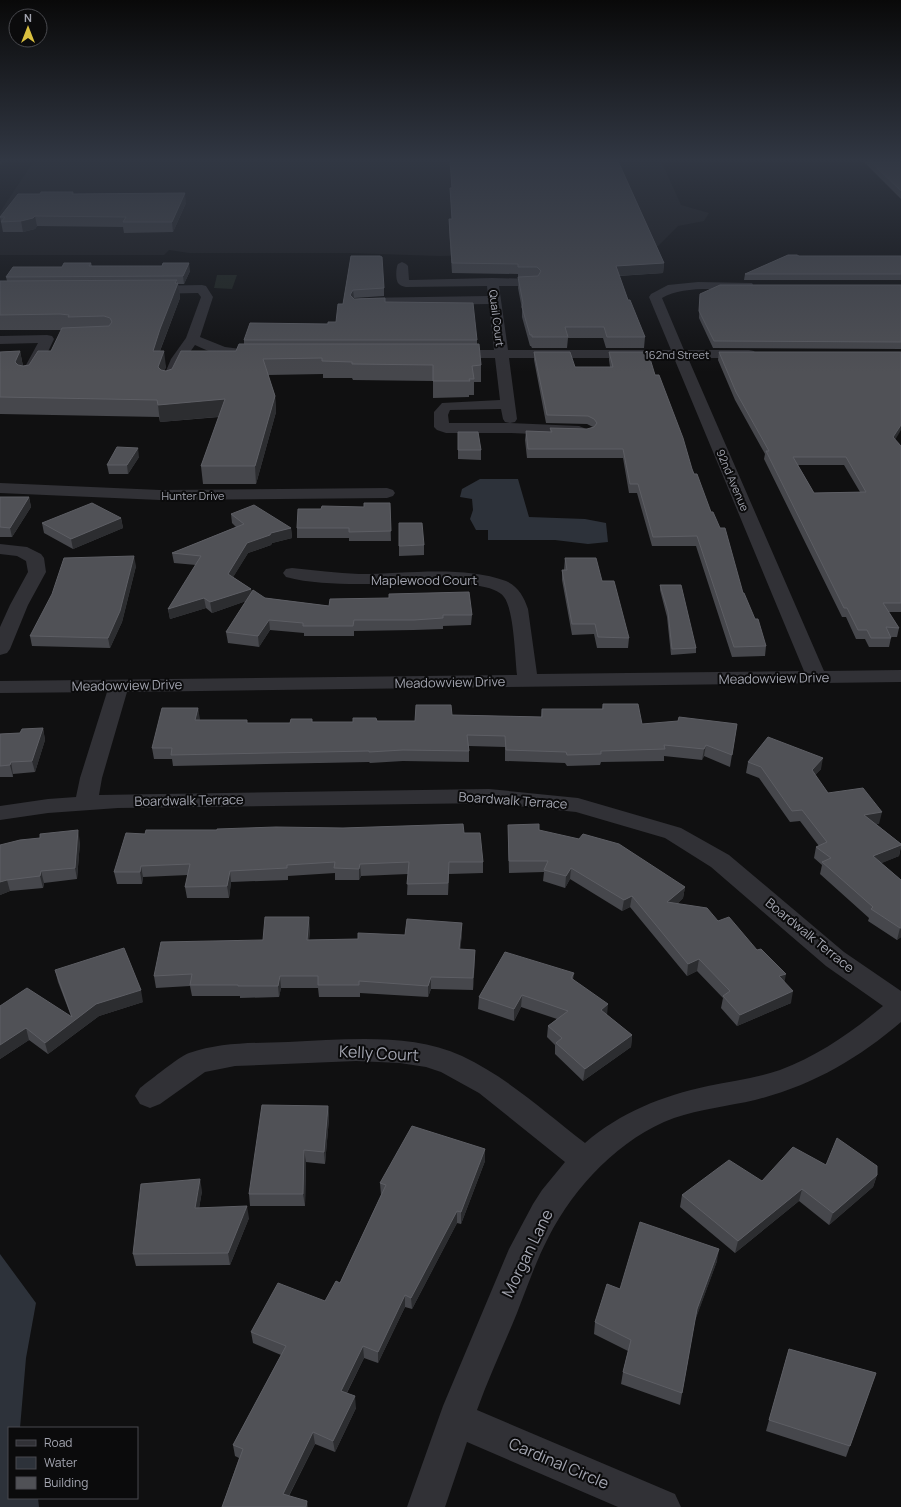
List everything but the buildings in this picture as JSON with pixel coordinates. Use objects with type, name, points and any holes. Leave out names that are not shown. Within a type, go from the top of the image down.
[{"type":"street","points":[[402,266],[403,282],[410,284],[533,282]]},
{"type":"street","name":"Quail Court","points":[[492,282],[511,428]]},
{"type":"street","points":[[410,284],[412,302]]},
{"type":"street","name":"92nd Avenue","points":[[761,286],[698,286],[668,289],[655,297],[817,677]]},
{"type":"street","points":[[140,290],[202,289],[207,297],[194,338],[178,359],[168,382]]},
{"type":"street","points":[[358,302],[494,300]]},
{"type":"street","points":[[0,340],[62,338]]},
{"type":"street","points":[[194,338],[214,350],[240,354]]},
{"type":"street","points":[[26,377],[38,358],[47,339]]},
{"type":"street","points":[[178,359],[240,354],[264,354]]},
{"type":"street","name":"162nd Street","points":[[438,354],[758,354]]},
{"type":"street","points":[[23,358],[38,358]]},
{"type":"street","points":[[508,404],[447,406],[440,412],[442,427],[587,431]]},
{"type":"street","name":"Hunter Drive","points":[[0,488],[160,495],[387,493]]},
{"type":"street","points":[[0,549],[21,551],[35,558],[37,572],[21,601],[0,649]]},
{"type":"street","name":"Maplewood Court","points":[[292,573],[358,579],[471,578],[498,583],[511,592],[516,600],[520,616],[528,681]]},
{"type":"street","name":"Meadowview Drive","points":[[0,687],[901,676]]},
{"type":"street","points":[[86,802],[91,778],[119,685]]},
{"type":"street","name":"Boardwalk Terrace","points":[[0,813],[86,802],[489,796],[578,805],[673,833],[720,861],[835,959],[901,1006]]},
{"type":"street","name":"Morgan Lane","points":[[426,1507],[456,1419],[518,1266],[544,1213],[567,1181],[586,1162],[618,1135],[649,1116],[676,1106],[772,1084],[804,1072],[830,1059],[872,1032],[901,1006]]},
{"type":"street","name":"Kelly Court","points":[[150,1096],[197,1062],[235,1055],[356,1050],[407,1053],[427,1056],[451,1064],[488,1085],[586,1162]]},
{"type":"street","name":"Cardinal Circle","points":[[456,1419],[662,1507]]},
{"type":"shaded area","points":[[0,231],[673,231],[658,246],[602,253],[439,256],[349,253],[189,253],[169,250],[164,255],[0,255]]},
{"type":"shaded area","points":[[217,275],[237,275],[232,289],[214,288]]},
{"type":"water","points":[[480,479],[518,479],[529,517],[585,519],[606,523],[608,542],[588,544],[555,540],[488,540],[488,530],[476,530],[470,519],[473,510],[472,499],[460,497],[462,489]]},
{"type":"water","points":[[0,1254],[36,1303],[26,1358],[20,1427],[8,1427],[8,1499],[38,1499],[39,1507],[0,1507]]}]
